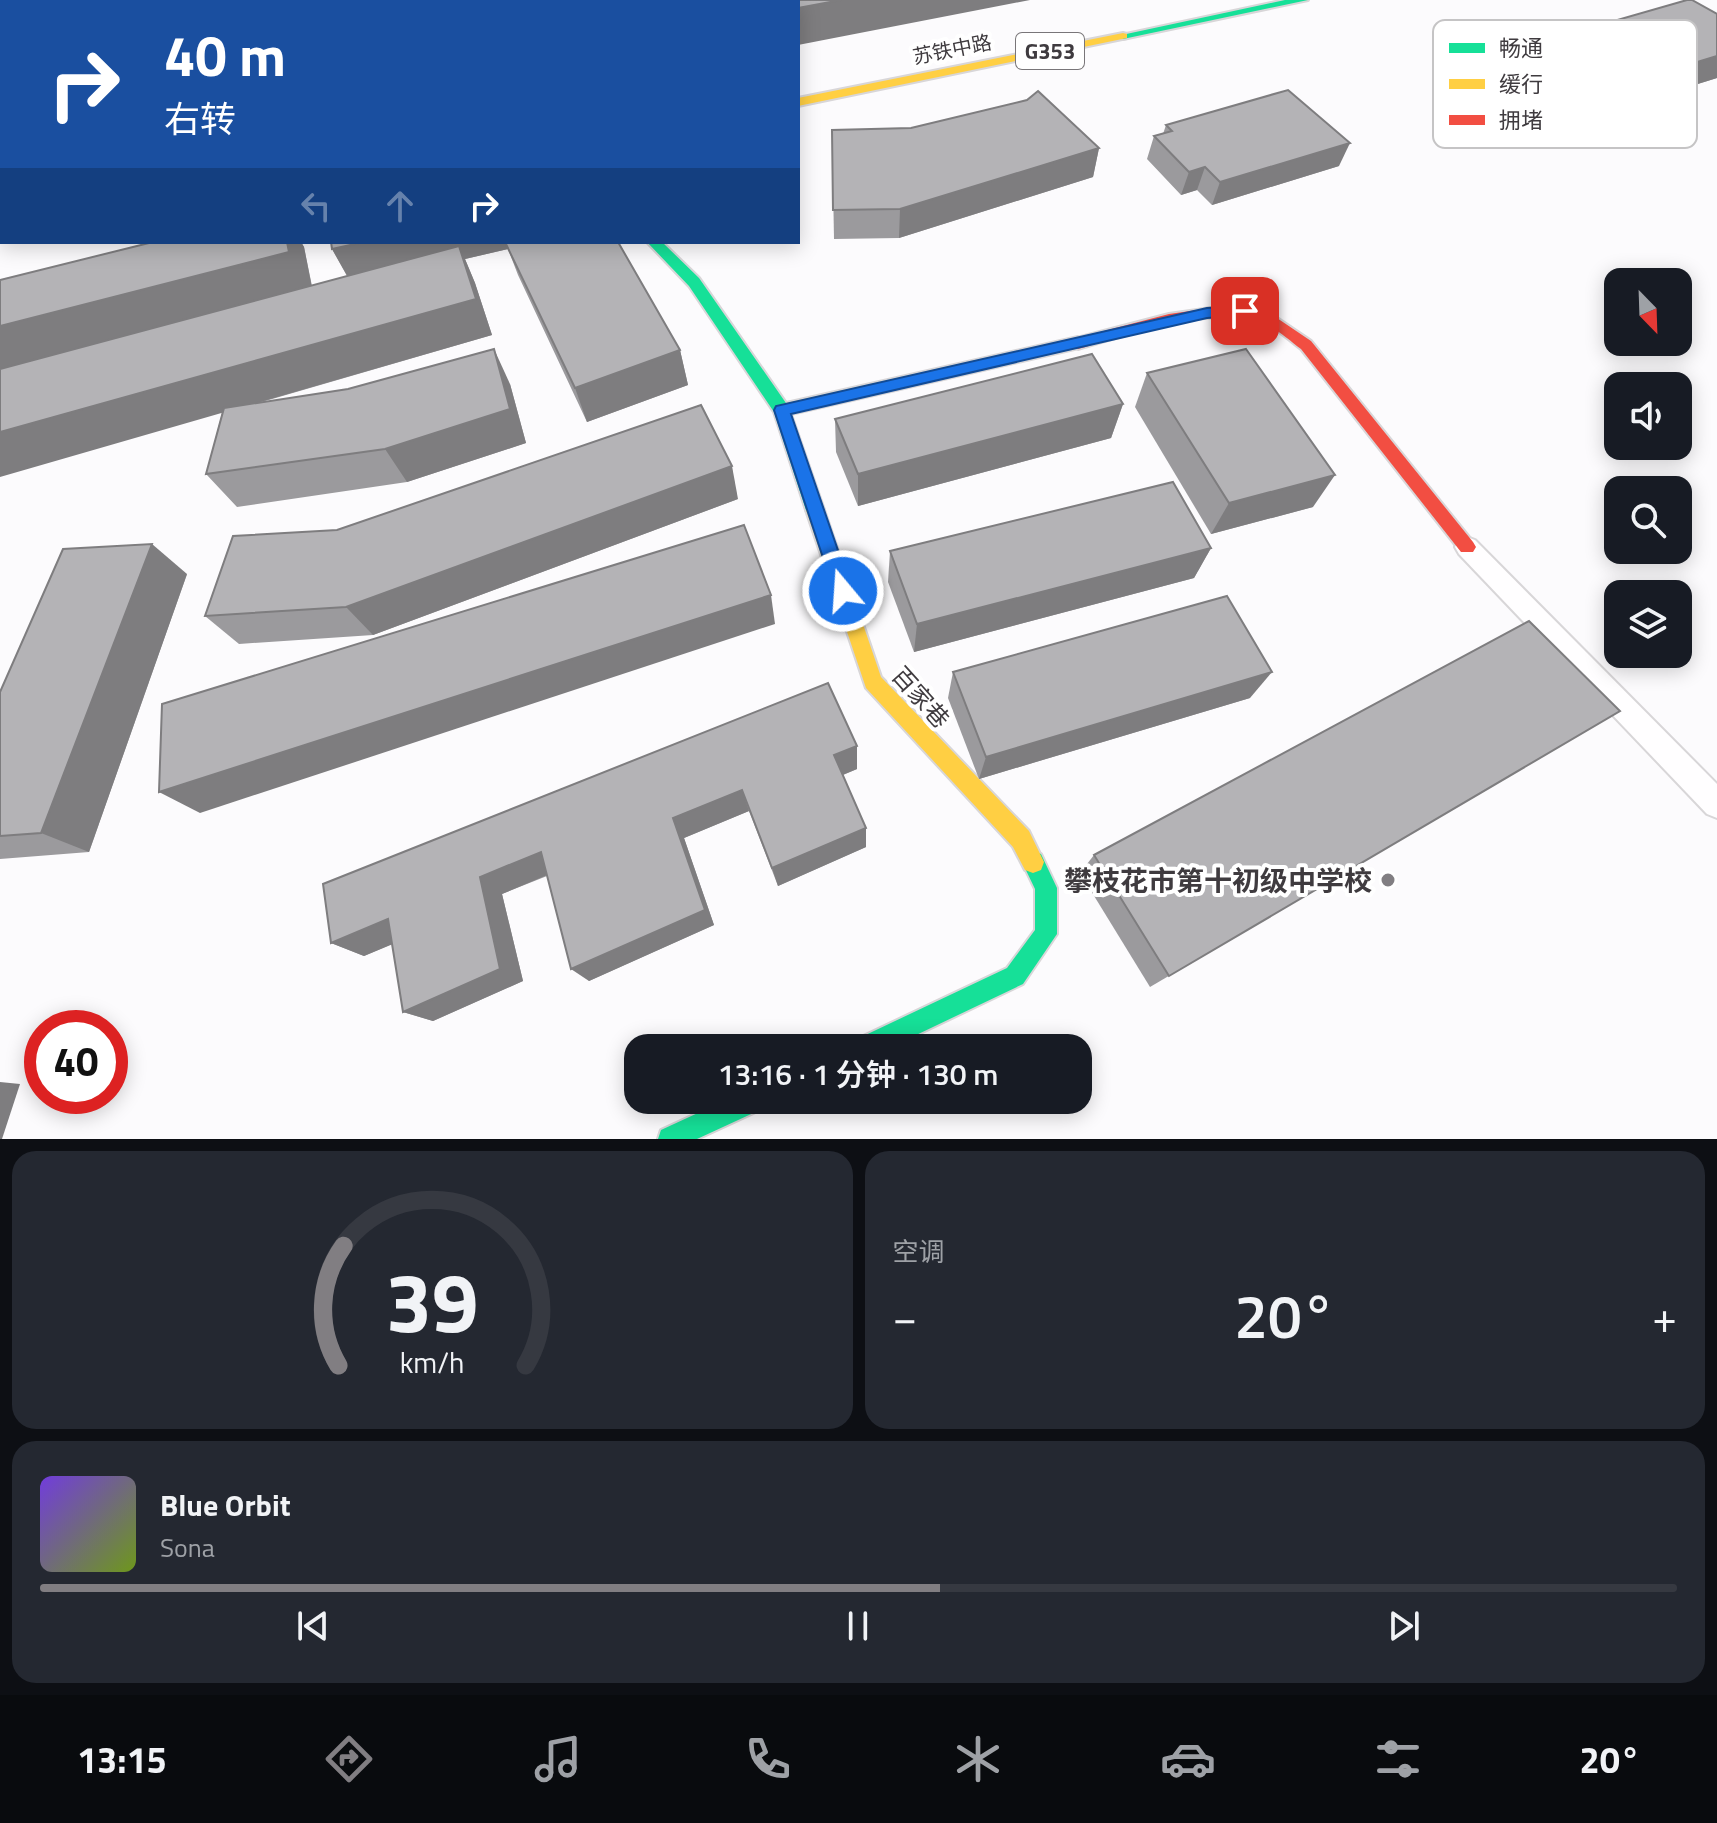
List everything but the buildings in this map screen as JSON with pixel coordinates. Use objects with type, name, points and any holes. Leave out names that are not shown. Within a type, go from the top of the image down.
[{"type":"main road","name":"苏铁中路","points":[[800,102],[1302,0]]},
{"type":"main road","name":"百家巷","points":[[656,244],[694,282],[782,410],[873,682],[1021,839],[1046,888],[1046,934],[1015,976],[893,1034]]},
{"type":"main road","points":[[782,410],[1207,313],[1245,311],[1278,322],[1306,345],[1467,547]]},
{"type":"main road","points":[[670,1139],[723,1114]]},
{"type":"lane","points":[[1467,547],[1717,804]]},
{"type":"traffic: fast","points":[[1123,36],[1302,0]]},
{"type":"traffic: fast","points":[[656,244],[694,282],[782,410],[815,510]]},
{"type":"traffic: fast","points":[[893,1034],[1015,976],[1046,934],[1046,888],[1033,862]]},
{"type":"traffic: fast","points":[[670,1139],[723,1114]]},
{"type":"traffic: slow","points":[[800,102],[1123,36]]},
{"type":"traffic: slow","points":[[782,410],[1078,343]]},
{"type":"traffic: slow","points":[[815,510],[873,682],[1021,839],[1033,862]]},
{"type":"traffic: jam","points":[[1078,343],[1194,315],[1240,313],[1272,321],[1306,345],[1467,547]]},
{"type":"place","name":"攀枝花市第十初级中学校","points":[[1388,880]]},
{"type":"route","points":[[843,591],[782,410],[1207,313],[1245,311]]}]
